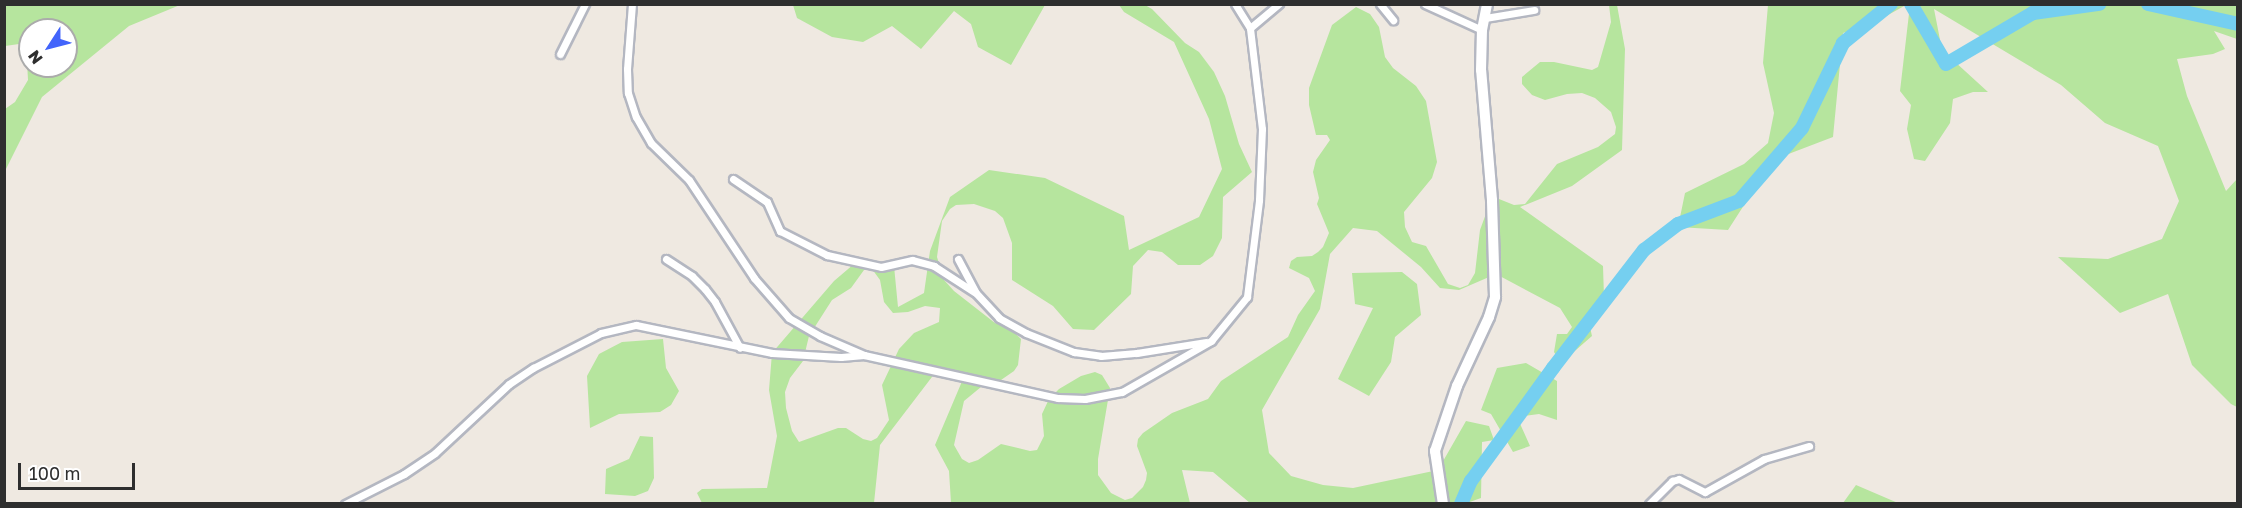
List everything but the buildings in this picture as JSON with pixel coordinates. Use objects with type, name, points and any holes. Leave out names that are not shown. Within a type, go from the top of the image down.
[{"type":"street","points":[[560,54],[585,4]]},
{"type":"street","points":[[632,4],[628,93],[644,132],[663,156],[689,180],[754,279],[780,309],[820,336],[864,355],[1002,387],[1058,398],[1085,399],[1122,392],[1211,341],[1247,297],[1259,200],[1262,129],[1250,28],[1235,4]]},
{"type":"street","points":[[1250,28],[1279,4]]},
{"type":"street","points":[[1380,4],[1394,20]]},
{"type":"street","points":[[1425,4],[1482,30]]},
{"type":"street","points":[[1443,504],[1435,451],[1457,386],[1489,317],[1497,280],[1481,70],[1482,30],[1487,4]]},
{"type":"street","points":[[1485,18],[1534,10]]},
{"type":"street","points":[[733,179],[767,202],[780,231],[827,255],[881,267],[912,260],[934,266],[976,293],[999,318],[1026,333],[1089,355],[1137,353],[1211,341]]},
{"type":"street","points":[[666,259],[692,276],[705,289],[715,302],[740,348]]},
{"type":"street","points":[[958,259],[976,293]]},
{"type":"street","points":[[345,504],[404,474],[435,453],[509,384],[525,373],[601,333],[636,325],[740,348],[819,356],[864,355]]},
{"type":"street","points":[[1649,504],[1672,481],[1679,479],[1697,491],[1705,492],[1764,459],[1809,446]]},
{"type":"green space","points":[[5,4],[180,5],[129,26],[78,68],[78,18],[18,18],[18,44],[5,46]]},
{"type":"green space","points":[[793,4],[1045,5],[1011,65],[978,47],[971,24],[954,11],[921,49],[892,26],[863,42],[832,37],[797,18]]},
{"type":"green space","points":[[1119,5],[1145,5],[1152,9],[1185,43],[1199,52],[1214,72],[1225,96],[1239,144],[1252,172],[1223,197],[1222,238],[1213,256],[1200,265],[1178,265],[1162,252],[1148,250],[1133,266],[1131,294],[1094,330],[1073,329],[1053,306],[1012,280],[1012,243],[1003,218],[995,211],[974,204],[956,205],[950,209],[942,221],[937,257],[944,280],[954,291],[995,323],[1010,328],[1021,339],[1018,365],[1014,371],[1001,380],[981,387],[964,401],[954,445],[962,459],[969,463],[978,460],[1001,444],[1030,451],[1037,450],[1044,436],[1042,414],[1049,399],[1059,389],[1081,376],[1095,372],[1102,375],[1110,388],[1098,459],[1098,475],[1111,493],[1125,500],[1132,498],[1143,487],[1146,480],[1147,473],[1137,446],[1138,439],[1143,433],[1172,413],[1208,399],[1221,381],[1288,337],[1298,315],[1315,291],[1309,278],[1289,268],[1291,261],[1297,257],[1312,256],[1318,252],[1323,247],[1329,233],[1317,204],[1319,198],[1313,172],[1316,160],[1330,140],[1327,135],[1316,135],[1309,105],[1309,88],[1332,25],[1356,7],[1370,14],[1379,27],[1385,57],[1393,68],[1416,86],[1426,101],[1437,162],[1432,178],[1404,212],[1405,227],[1412,242],[1426,246],[1448,284],[1460,288],[1468,285],[1475,273],[1480,230],[1494,197],[1514,205],[1525,204],[1557,164],[1598,147],[1615,134],[1616,127],[1611,112],[1595,98],[1582,93],[1567,94],[1545,100],[1532,95],[1522,84],[1522,77],[1540,62],[1554,62],[1592,70],[1598,67],[1611,22],[1609,5],[1617,5],[1625,49],[1622,150],[1572,186],[1520,207],[1603,266],[1604,297],[1587,314],[1592,336],[1561,363],[1554,352],[1557,334],[1567,334],[1572,327],[1560,308],[1496,274],[1459,290],[1440,288],[1421,267],[1377,231],[1353,228],[1330,254],[1320,309],[1262,410],[1269,453],[1291,476],[1323,485],[1353,488],[1438,470],[1466,421],[1489,426],[1494,440],[1482,442],[1481,498],[1464,504],[1250,503],[1213,472],[1182,470],[1190,503],[951,503],[949,471],[935,445],[963,379],[935,373],[880,445],[874,503],[702,503],[697,493],[702,489],[767,488],[777,436],[769,390],[772,353],[834,281],[861,258],[894,266],[898,307],[924,293],[930,251],[950,197],[989,170],[1045,178],[1124,216],[1129,250],[1199,217],[1222,169],[1209,119],[1174,42],[1124,12]],"holes":[[[872,269],[880,280],[884,302],[893,313],[908,312],[925,306],[940,308],[939,322],[914,333],[899,349],[882,385],[889,420],[877,438],[871,441],[863,439],[846,428],[838,428],[799,442],[792,431],[786,408],[785,392],[790,378],[803,361],[809,336],[832,300],[851,288],[864,270]]]},
{"type":"green space","points":[[1768,5],[1906,5],[1879,20],[1843,33],[1833,137],[1773,160],[1728,230],[1678,227],[1685,193],[1744,164],[1768,143],[1774,113],[1763,63]]},
{"type":"green space","points":[[1910,5],[2237,5],[2237,39],[2214,31],[2225,49],[2213,54],[2177,59],[2187,96],[2226,191],[2237,179],[2237,407],[2231,404],[2192,365],[2168,294],[2120,313],[2058,257],[2108,259],[2162,239],[2179,201],[2158,146],[2105,123],[2061,85],[1934,9],[1942,50],[1988,92],[1973,92],[1953,99],[1950,123],[1925,161],[1914,159],[1907,129],[1911,105],[1900,91]]},
{"type":"green space","points":[[28,78],[65,78],[42,97],[5,171],[5,109],[15,102]]},
{"type":"green space","points":[[1402,272],[1417,284],[1421,315],[1395,337],[1391,362],[1369,396],[1338,379],[1373,308],[1355,304],[1352,273]]},
{"type":"green space","points":[[663,339],[666,368],[679,391],[671,405],[660,412],[619,414],[590,428],[587,376],[599,354],[622,342]]},
{"type":"green space","points":[[1526,363],[1557,381],[1557,420],[1539,414],[1517,417],[1530,446],[1513,452],[1491,414],[1481,410],[1497,368]]},
{"type":"green space","points":[[640,436],[653,437],[654,478],[648,491],[635,496],[605,494],[606,469],[629,459]]},
{"type":"green space","points":[[1856,485],[1898,503],[1843,503]]},
{"type":"waterway","points":[[1461,504],[1471,481],[1553,368],[1644,250],[1678,224],[1739,201],[1802,128],[1843,43],[1891,4]]},
{"type":"waterway","points":[[1911,4],[1946,64],[2033,13],[2099,4]]},
{"type":"waterway","points":[[2148,4],[2238,24]]}]
